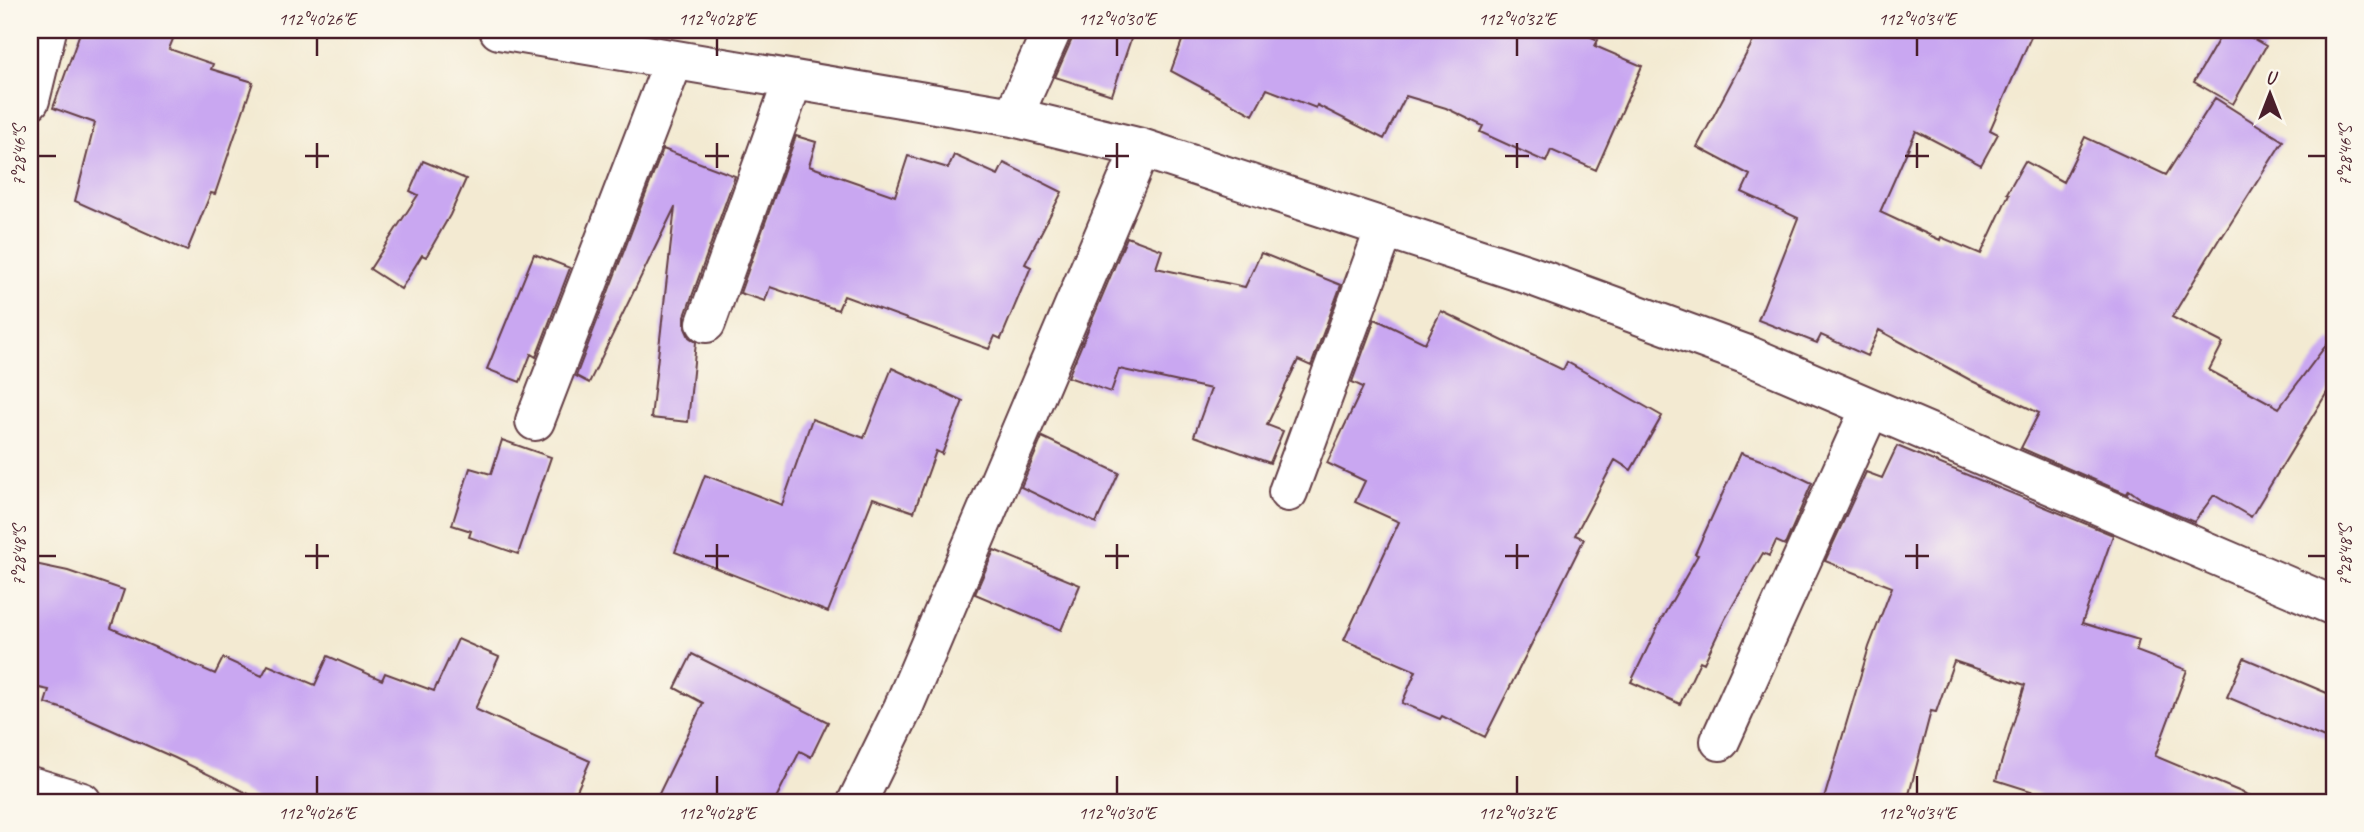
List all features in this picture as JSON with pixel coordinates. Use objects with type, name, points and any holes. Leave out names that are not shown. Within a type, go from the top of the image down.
[{"type":"street","points":[[30,100],[47,30]]},
{"type":"street","points":[[499,30],[1013,117],[1141,148],[1529,275],[1745,354],[2334,606]]},
{"type":"street","points":[[1013,117],[1052,30]]},
{"type":"street","points":[[535,421],[674,60]]},
{"type":"street","points":[[706,323],[793,80]]},
{"type":"street","points":[[857,802],[903,708],[1141,148]]},
{"type":"street","points":[[1288,492],[1385,228]]},
{"type":"street","points":[[1720,741],[1870,409]]},
{"type":"street","points":[[30,786],[82,802]]},
{"type":"building","points":[[81,30],[149,30],[173,39],[169,49],[213,64],[211,69],[253,82],[215,194],[211,193],[187,251],[75,201],[95,123],[53,108]]},
{"type":"building","points":[[1074,30],[1134,30],[1112,95],[1055,77]]},
{"type":"building","points":[[1186,30],[1576,30],[1598,40],[1595,46],[1642,66],[1596,170],[1551,150],[1546,162],[1480,132],[1483,126],[1446,108],[1406,96],[1384,139],[1317,105],[1316,108],[1267,89],[1253,115],[1171,71]]},
{"type":"building","points":[[1759,30],[2034,30],[1990,130],[1998,134],[1981,165],[1916,131],[1880,212],[1940,240],[1941,237],[1981,254],[2009,194],[2007,193],[2025,161],[2063,182],[2085,137],[2166,175],[2215,98],[2283,141],[2172,317],[2223,343],[2209,370],[2279,408],[2330,340],[2334,343],[2334,381],[2251,517],[2214,495],[2194,522],[2144,501],[2129,490],[2127,494],[2021,448],[2039,413],[1972,381],[1879,330],[1867,356],[1821,335],[1817,343],[1758,320],[1798,218],[1742,192],[1750,175],[1697,147]]},
{"type":"building","points":[[2224,30],[2238,30],[2266,46],[2233,104],[2194,82]]},
{"type":"building","points":[[796,136],[816,142],[809,166],[895,196],[908,156],[948,168],[954,155],[998,175],[1004,163],[1062,192],[1025,264],[1031,267],[1001,339],[995,336],[989,349],[844,296],[838,310],[770,287],[765,301],[740,293]]},
{"type":"building","points":[[663,149],[735,176],[685,316],[685,328],[689,337],[696,342],[688,422],[651,418],[675,207],[589,383],[576,376]]},
{"type":"building","points":[[423,161],[466,179],[450,215],[426,257],[422,255],[401,289],[370,269],[418,195],[410,191]]},
{"type":"building","points":[[1127,237],[1162,250],[1156,268],[1245,287],[1261,253],[1341,285],[1311,366],[1298,360],[1267,425],[1283,431],[1270,463],[1194,436],[1211,389],[1119,369],[1111,392],[1068,377]]},
{"type":"building","points":[[534,254],[570,268],[536,357],[531,354],[520,382],[487,369]]},
{"type":"building","points":[[1441,311],[1563,370],[1567,362],[1662,416],[1631,470],[1615,460],[1575,535],[1584,539],[1485,737],[1442,716],[1440,719],[1402,703],[1416,671],[1344,640],[1399,522],[1355,502],[1365,481],[1327,463],[1363,387],[1352,382],[1375,319],[1425,343]]},
{"type":"building","points":[[892,368],[963,401],[942,454],[936,451],[914,512],[873,498],[828,612],[675,552],[705,475],[782,505],[812,419],[864,438]]},
{"type":"building","points":[[1042,437],[1119,473],[1096,523],[1021,487]]},
{"type":"building","points":[[502,440],[551,457],[518,554],[469,537],[471,531],[452,525],[470,468],[491,474]]},
{"type":"building","points":[[1897,446],[2113,535],[2082,623],[2139,640],[2136,651],[2187,670],[2155,756],[2265,802],[2066,802],[1996,780],[2025,685],[1954,661],[1936,712],[1931,711],[1907,802],[1823,802],[1869,647],[1892,587],[1825,561],[1866,472],[1882,478]]},
{"type":"building","points":[[1741,453],[1812,483],[1785,545],[1776,541],[1769,556],[1763,553],[1725,619],[1704,663],[1700,661],[1680,704],[1631,682],[1661,620],[1698,555],[1695,554]]},
{"type":"building","points":[[994,550],[1080,585],[1061,630],[975,594]]},
{"type":"building","points":[[30,563],[68,571],[124,590],[111,628],[215,674],[223,658],[262,676],[268,665],[315,685],[328,656],[382,680],[385,673],[434,691],[458,639],[499,657],[475,709],[590,761],[572,802],[265,802],[175,758],[67,710],[45,703],[49,690],[30,686]]},
{"type":"building","points":[[692,654],[828,722],[811,757],[800,751],[774,802],[655,802],[703,703],[675,688]]},
{"type":"building","points":[[2244,658],[2334,696],[2334,742],[2227,697]]}]
